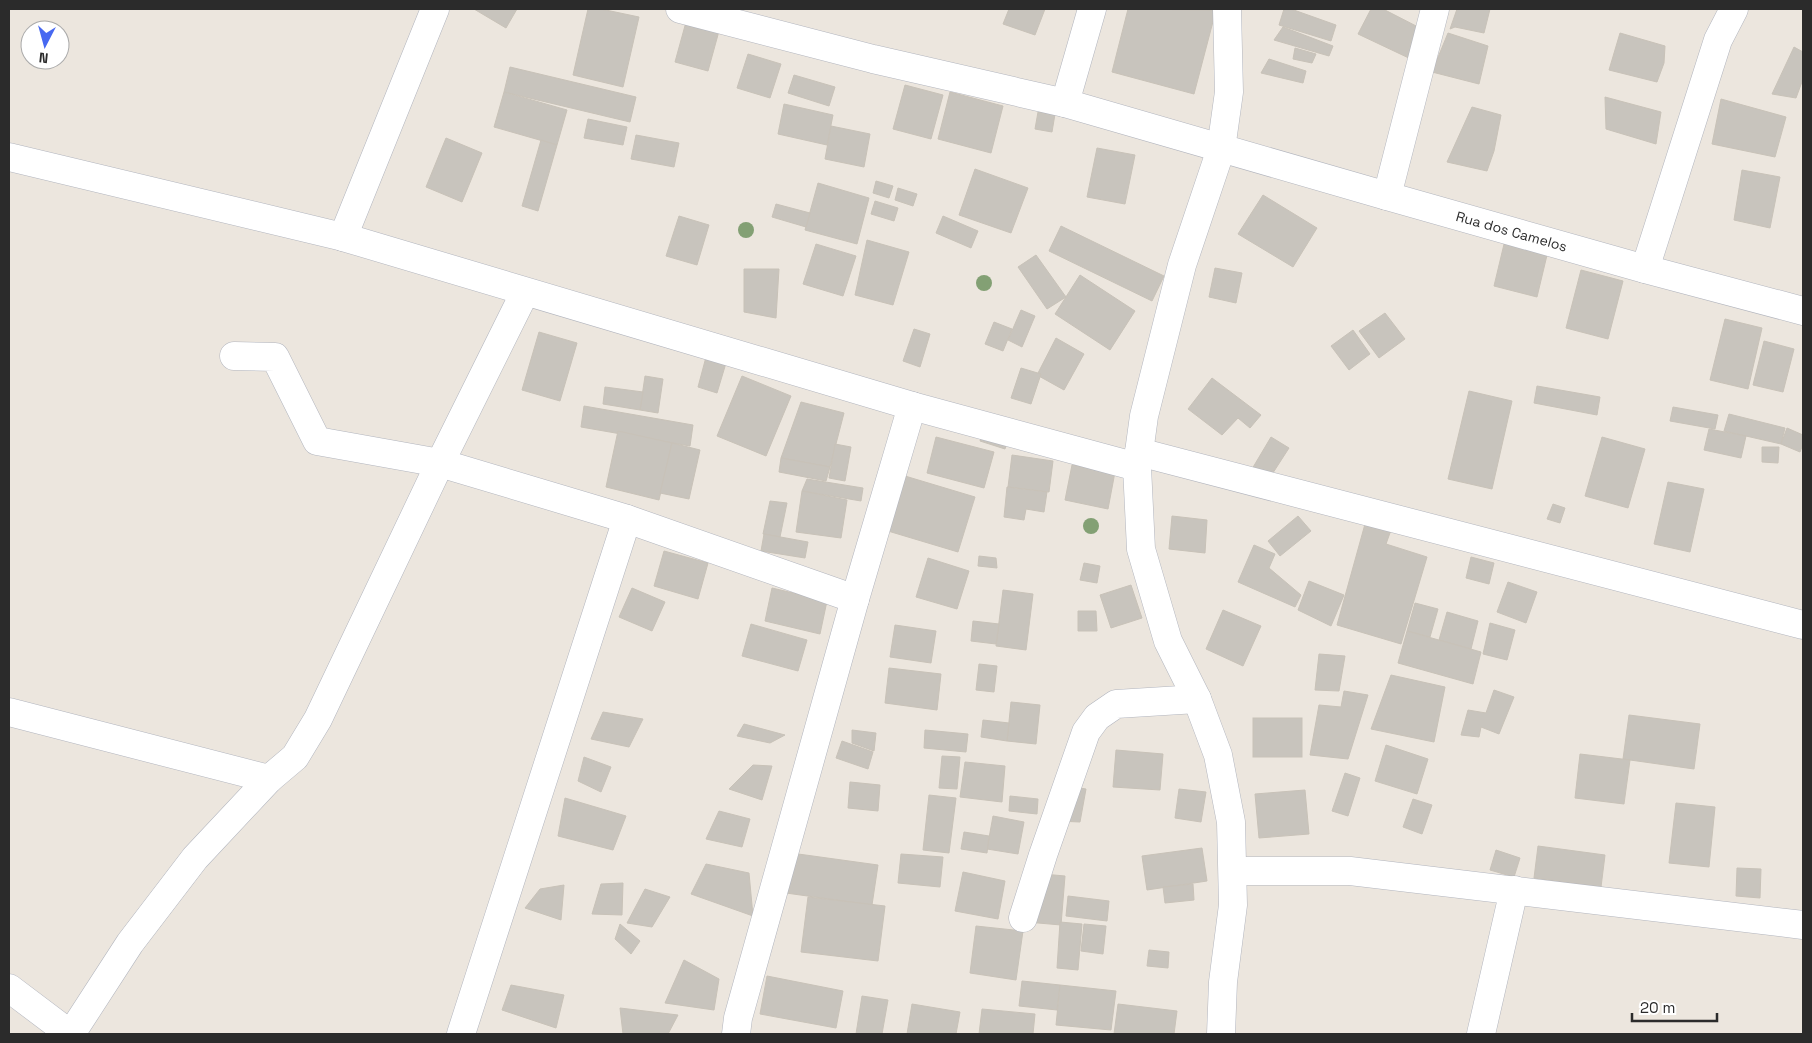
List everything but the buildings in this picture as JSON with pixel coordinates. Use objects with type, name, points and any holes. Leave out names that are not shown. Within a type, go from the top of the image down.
[{"type":"street","points":[[343,237],[435,9]]},
{"type":"street","name":"Rua dos Camelos","points":[[680,9],[873,59],[1065,103],[1645,269],[1803,311]]},
{"type":"street","points":[[1065,103],[1092,9]]},
{"type":"street","points":[[1221,1034],[1223,982],[1233,906],[1231,822],[1218,755],[1197,699],[1168,641],[1141,549],[1138,460],[1144,416],[1182,265],[1221,149],[1229,92],[1227,9]]},
{"type":"street","points":[[1386,196],[1435,9]]},
{"type":"street","points":[[1645,269],[1718,40],[1734,9]]},
{"type":"street","points":[[9,157],[343,237],[912,406],[1138,460],[1803,625]]},
{"type":"street","points":[[9,988],[71,1034],[130,943],[196,858],[270,780],[295,757],[318,718],[440,463],[525,292]]},
{"type":"street","points":[[234,356],[275,358],[317,441],[440,463],[627,519],[855,599]]},
{"type":"street","points":[[736,1034],[738,1018],[855,599],[912,406]]},
{"type":"street","points":[[461,1034],[627,519]]},
{"type":"street","points":[[1023,918],[1042,854],[1086,732],[1097,717],[1116,704],[1197,699]]},
{"type":"street","points":[[9,712],[270,780]]},
{"type":"street","points":[[1233,871],[1350,871],[1803,925]]},
{"type":"street","points":[[1481,1034],[1514,890]]}]
